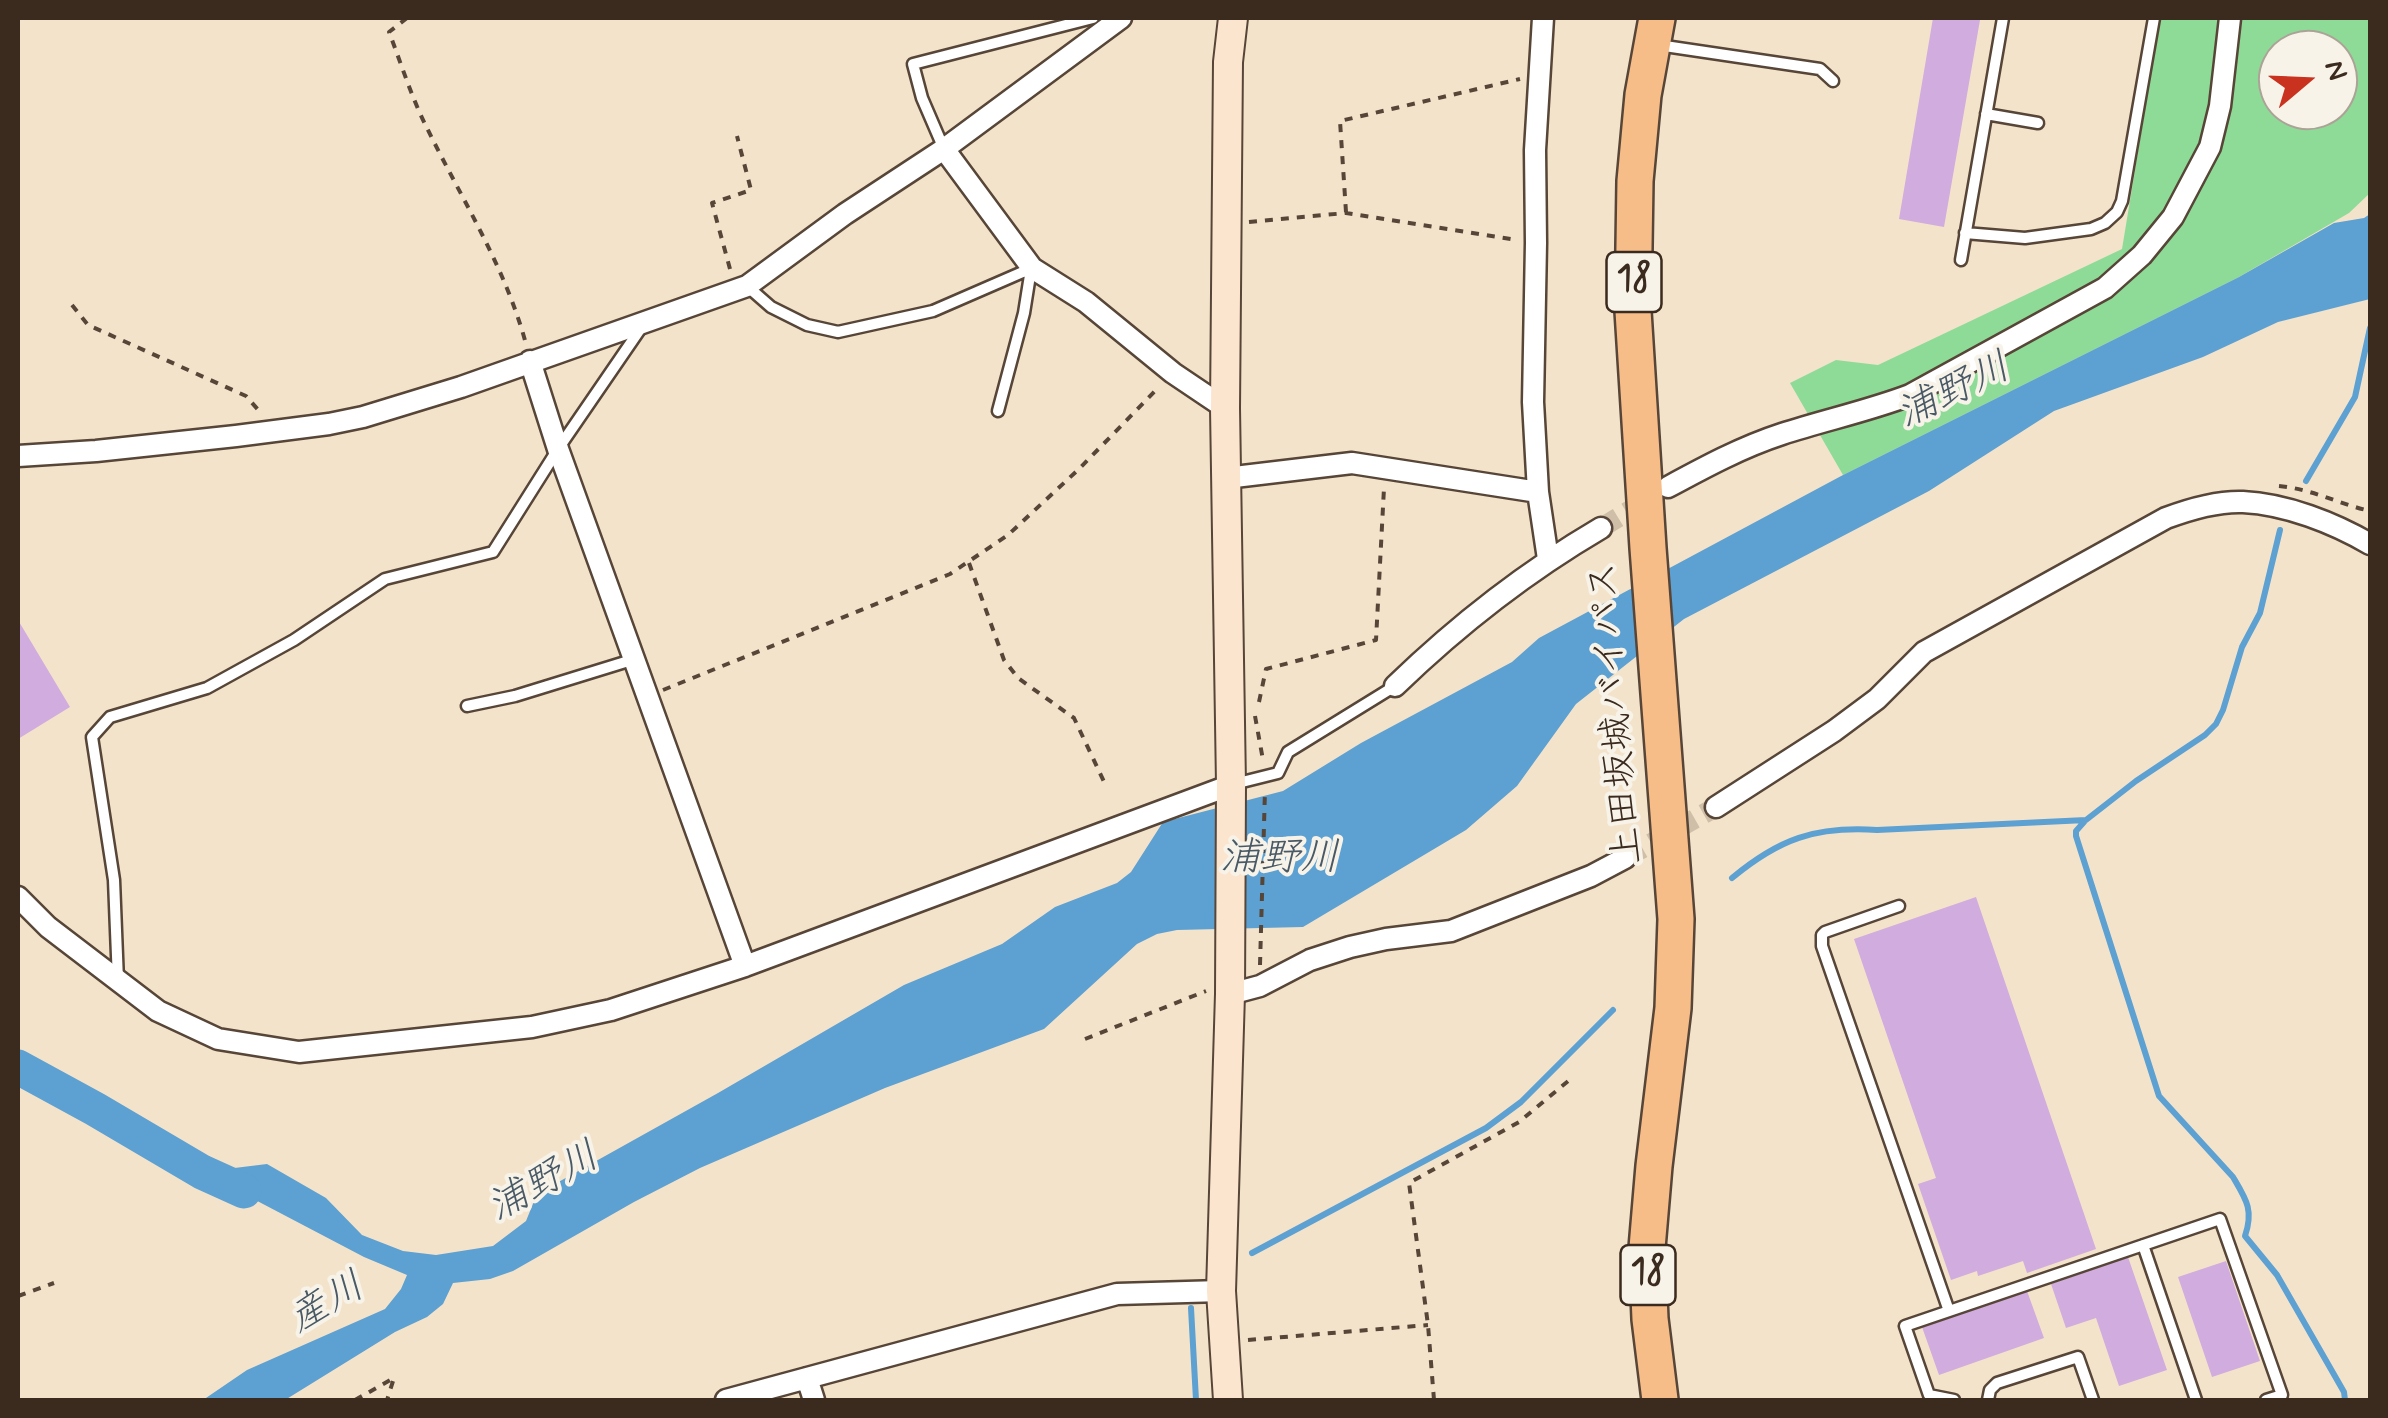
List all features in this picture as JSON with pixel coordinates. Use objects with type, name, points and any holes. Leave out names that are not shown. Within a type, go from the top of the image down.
[{"type":"highway","name":"上田坂城バイパス","points":[[1654,31],[1635,182],[1633,310],[1676,919],[1673,1008],[1647,1248],[1650,1319],[1660,1400]]},
{"type":"street","points":[[18,456],[96,452],[276,431],[363,416],[461,387],[741,288],[944,148],[1121,18]]},
{"type":"street","points":[[1228,1400],[1221,1291],[1231,791],[1224,408],[1228,62],[1233,18]]},
{"type":"street","points":[[1544,18],[1535,150],[1532,402],[1538,492],[1548,559]]},
{"type":"street","points":[[1668,487],[1723,457],[1781,434],[1878,408],[1910,395],[2106,288],[2142,255],[2173,217],[2210,147],[2220,106],[2230,18]]},
{"type":"street","points":[[944,148],[1032,268],[1086,302],[1172,372],[1224,408]]},
{"type":"street","points":[[530,362],[745,966]]},
{"type":"street","points":[[1226,478],[1352,463],[1538,492]]},
{"type":"street","points":[[1716,807],[1877,699],[1924,652],[2166,518],[2191,509],[2240,502],[2274,506],[2370,544]]},
{"type":"street","points":[[1395,686],[1436,647],[1548,559],[1601,528]]},
{"type":"street","points":[[18,896],[48,928],[158,1011],[218,1039],[299,1052],[532,1027],[611,1010],[745,966],[1231,791]]},
{"type":"street","points":[[1230,980],[1260,986],[1310,960],[1350,947],[1451,932],[1591,876],[1625,858]]},
{"type":"street","points":[[726,1400],[1118,1294],[1221,1291]]},
{"type":"street","points":[[808,1378],[814,1400]]},
{"type":"lane","points":[[944,148],[922,98],[913,64],[1093,18]]},
{"type":"lane","points":[[1961,260],[2003,18]]},
{"type":"lane","points":[[1965,232],[2025,238],[2091,229],[2117,212],[2154,18]]},
{"type":"lane","points":[[1654,31],[1820,69],[1833,81]]},
{"type":"lane","points":[[1986,114],[2038,123]]},
{"type":"lane","points":[[741,288],[807,324],[838,332],[933,312],[1032,268]]},
{"type":"lane","points":[[998,411],[1032,268]]},
{"type":"lane","points":[[118,982],[114,880],[92,738],[110,717],[207,688],[294,640],[385,579],[493,552],[646,320]]},
{"type":"lane","points":[[467,706],[515,696],[635,659]]},
{"type":"lane","points":[[1231,791],[1278,773],[1288,752],[1395,686]]},
{"type":"lane","points":[[1899,906],[1825,932],[1822,946],[1949,1311]]},
{"type":"lane","points":[[1954,1400],[1929,1395],[1906,1326],[2220,1219],[2282,1395],[2266,1400]]},
{"type":"lane","points":[[2143,1245],[2196,1400]]},
{"type":"lane","points":[[1988,1400],[1996,1383],[2078,1356],[2093,1400]]},
{"type":"path","points":[[407,18],[389,32],[424,123],[481,230],[518,314],[530,362]]},
{"type":"path","points":[[1346,213],[1340,121],[1539,75]]},
{"type":"path","points":[[738,136],[751,190],[712,203],[741,288]]},
{"type":"path","points":[[1226,224],[1346,213],[1536,243]]},
{"type":"path","points":[[72,304],[88,325],[246,396],[276,431]]},
{"type":"path","points":[[648,696],[969,563],[1008,535],[1117,431],[1172,372]]},
{"type":"path","points":[[1260,702],[1266,669],[1376,640],[1385,468]]},
{"type":"path","points":[[969,563],[1004,660],[1018,678],[1074,718],[1106,786]]},
{"type":"path","points":[[1260,957],[1265,786]]},
{"type":"path","points":[[1086,1039],[1230,980]]},
{"type":"path","points":[[1434,1400],[1408,1183],[1518,1122],[1573,1077]]},
{"type":"path","points":[[18,1296],[54,1284]]},
{"type":"path","points":[[1224,1342],[1428,1325]]},
{"type":"path","points":[[355,1400],[394,1378],[387,1400]]},
{"type":"green space","points":[[2160,18],[2370,18],[2370,193],[2349,213],[2239,277],[1843,475],[1790,383],[1836,360],[1878,365],[2122,249]]},
{"type":"water","name":"浦野川","points":[[2370,214],[2370,299],[2278,322],[2203,357],[2054,411],[1929,491],[1684,619],[1576,704],[1517,786],[1466,830],[1303,927],[1177,930],[1157,934],[1137,944],[1044,1029],[885,1088],[700,1168],[513,1271],[490,1279],[453,1283],[443,1304],[427,1317],[395,1332],[285,1400],[203,1400],[247,1370],[385,1309],[407,1275],[364,1257],[202,1172],[267,1164],[326,1198],[362,1235],[403,1251],[436,1255],[493,1246],[526,1221],[537,1194],[904,985],[1002,944],[1055,907],[1117,883],[1131,872],[1163,822],[1283,791],[1361,743],[1512,662],[1539,638],[1843,475],[2239,277],[2334,223]]},
{"type":"building","points":[[1933,18],[1980,20],[1944,227],[1899,219]]},
{"type":"building","points":[[18,620],[70,707],[18,739]]},
{"type":"building","points":[[1976,897],[2096,1249],[2027,1273],[2023,1261],[1978,1276],[1977,1271],[1951,1280],[1918,1184],[1936,1178],[1854,939]]},
{"type":"building","points":[[2128,1257],[2167,1370],[2119,1386],[2096,1318],[2066,1328],[2051,1284]]},
{"type":"building","points":[[2226,1261],[2260,1361],[2212,1377],[2178,1277]]},
{"type":"building","points":[[2027,1291],[2044,1338],[1939,1375],[1922,1327]]},
{"type":"waterway","points":[[2306,481],[2355,397],[2370,328]]},
{"type":"waterway","points":[[1732,878],[1766,853],[1816,833],[2086,820],[2216,724],[2242,647],[2260,613],[2280,530]]},
{"type":"waterway","points":[[2084,822],[2076,836],[2159,1096],[2233,1177],[2247,1205],[2245,1236],[2277,1275],[2345,1400]]},
{"type":"waterway","points":[[1252,1253],[1486,1128],[1521,1102],[1613,1010]]},
{"type":"waterway","name":"浦野川","points":[[18,1067],[202,1172],[244,1191]]},
{"type":"waterway","points":[[1191,1308],[1196,1400]]},
{"type":"tunnel","points":[[1601,528],[1650,498]]},
{"type":"tunnel","points":[[1625,858],[1716,807]]},
{"type":"water label","name":"産川","points":[[328,1305]]}]
